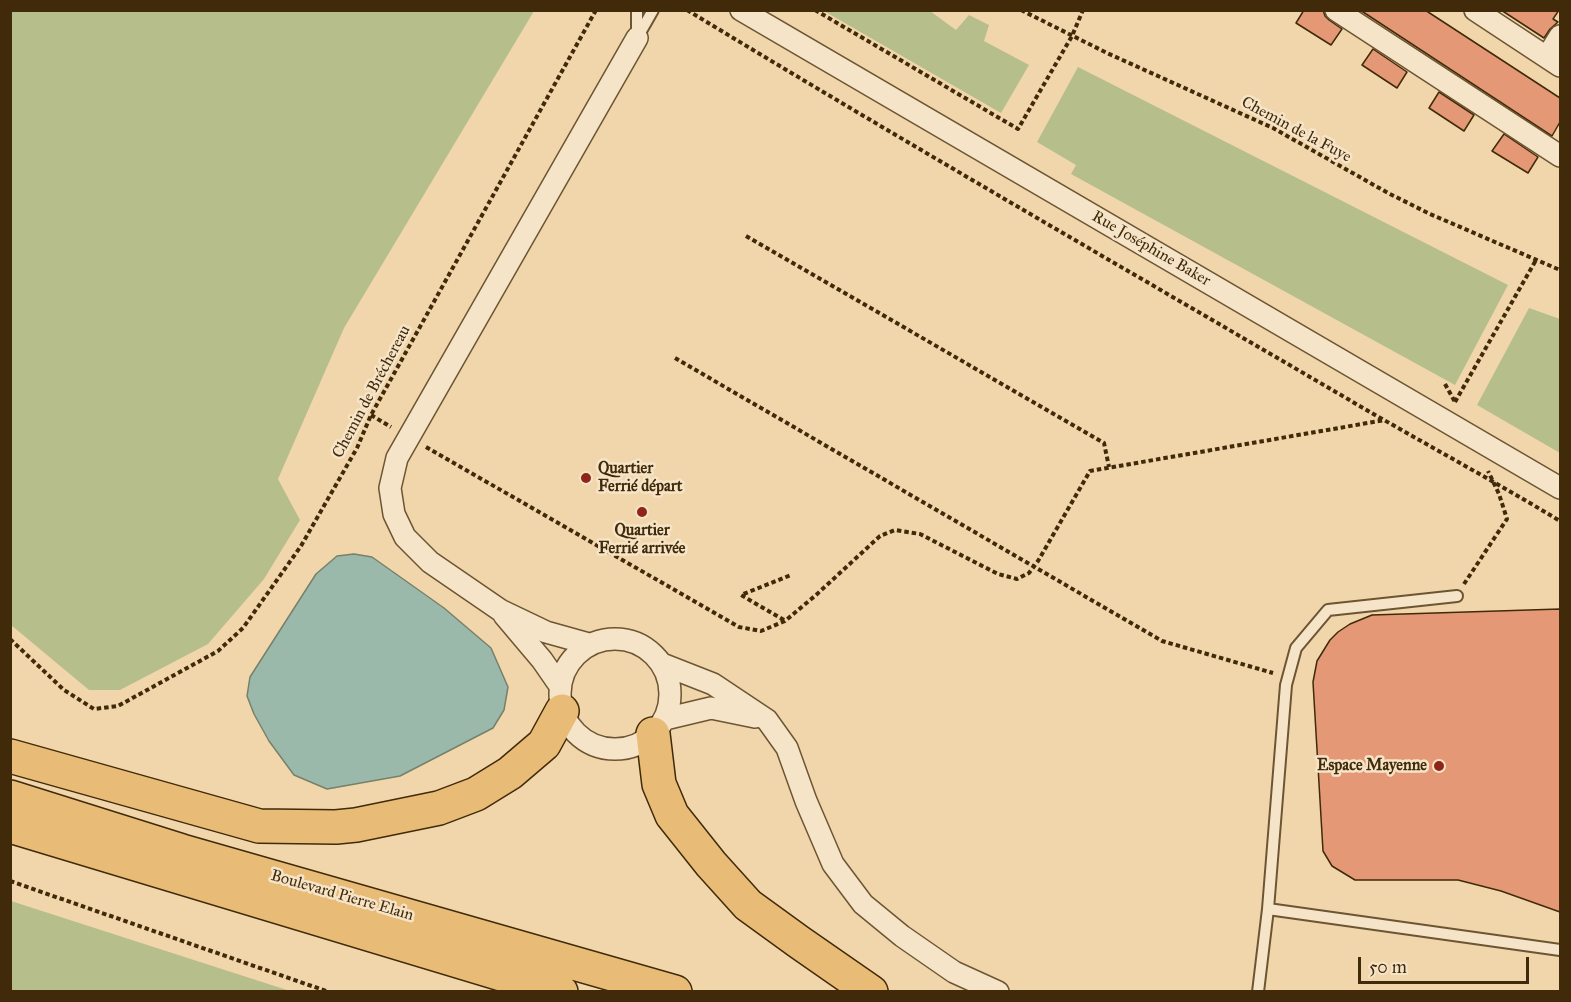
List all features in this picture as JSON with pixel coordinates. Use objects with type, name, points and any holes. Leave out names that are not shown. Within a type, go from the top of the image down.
[{"type":"main road","points":[[10,756],[259,826],[356,825],[439,808],[476,794],[510,773],[544,744],[561,699]]},
{"type":"main road","points":[[659,727],[659,784],[672,816],[748,905],[871,992]]},
{"type":"main road","name":"Boulevard Pierre Elain","points":[[10,797],[182,851],[675,992]]},
{"type":"main road","name":"Boulevard Pierre Elain","points":[[10,826],[561,992]]},
{"type":"street","name":"Rue Joséphine Baker","points":[[741,10],[1560,488]]},
{"type":"street","points":[[1336,10],[1560,156]]},
{"type":"street","points":[[1475,10],[1554,61],[1560,36]]},
{"type":"street","points":[[589,644],[546,632],[500,610],[430,562],[405,537],[394,514],[390,488],[398,458],[409,438],[638,38]]},
{"type":"street","points":[[500,610],[542,660],[561,699],[569,726],[580,737],[594,745],[610,749],[625,748],[640,743],[659,727],[711,708],[767,720]]},
{"type":"street","points":[[561,699],[565,670],[575,655],[589,644],[604,639],[621,638],[651,651],[662,664],[668,677],[671,691],[669,706],[659,727]]},
{"type":"street","points":[[662,664],[712,684],[767,720],[787,748],[806,801],[833,864],[863,904],[902,936],[954,972],[998,992]]},
{"type":"lane","points":[[637,10],[638,38]]},
{"type":"lane","points":[[638,38],[653,10]]},
{"type":"lane","points":[[1258,992],[1268,909],[1288,678],[1296,648],[1328,609],[1457,596]]},
{"type":"lane","points":[[1268,909],[1560,951]]},
{"type":"path","name":"Chemin de Bréchereau","points":[[10,639],[64,690],[94,709],[118,706],[156,686],[218,651],[243,628],[301,546],[357,448],[371,415],[596,10]]},
{"type":"path","points":[[687,10],[829,97],[1560,521]]},
{"type":"path","points":[[815,10],[1018,129],[1071,36],[1083,10]]},
{"type":"path","name":"Chemin de la Fuye","points":[[1021,10],[1071,36],[1273,128],[1430,214],[1560,270]]},
{"type":"path","points":[[746,236],[1104,443],[1108,468]]},
{"type":"path","points":[[1455,402],[1536,260]]},
{"type":"path","points":[[675,358],[1162,641],[1288,678]]},
{"type":"path","points":[[371,415],[739,627],[761,631],[784,621],[880,536],[895,530],[920,534],[998,574],[1017,579],[1029,573],[1034,567],[1090,471],[1385,420]]},
{"type":"path","points":[[1457,596],[1504,524]]},
{"type":"path","points":[[784,621],[741,595],[791,575]]},
{"type":"path","points":[[10,881],[329,992]]},
{"type":"green space","points":[[10,11],[534,11],[344,328],[278,479],[300,520],[264,579],[208,644],[120,690],[89,690],[11,625]]},
{"type":"green space","points":[[824,11],[930,11],[956,30],[969,15],[989,25],[984,41],[1029,65],[1001,113]]},
{"type":"green space","points":[[1078,67],[1508,285],[1455,385],[1071,174],[1076,165],[1037,142]]},
{"type":"green space","points":[[1529,308],[1560,319],[1560,453],[1477,405]]},
{"type":"green space","points":[[11,901],[290,991],[11,991]]},
{"type":"shaded area","points":[[354,554],[372,557],[444,608],[491,648],[508,687],[504,710],[493,728],[400,776],[327,789],[294,775],[269,741],[247,696],[250,677],[316,574],[337,556]]},
{"type":"building","points":[[1304,10],[1323,10],[1329,20],[1342,29],[1331,45],[1296,23]]},
{"type":"building","points":[[1360,10],[1425,10],[1560,98],[1560,122],[1552,136]]},
{"type":"building","points":[[1501,10],[1559,10],[1553,19],[1558,22],[1544,38]]},
{"type":"building","points":[[1373,49],[1407,72],[1397,88],[1362,65]]},
{"type":"building","points":[[1439,92],[1474,115],[1464,131],[1429,108]]},
{"type":"building","points":[[1504,134],[1538,157],[1528,173],[1492,151]]},
{"type":"building","name":"Espace Mayenne","points":[[1560,609],[1560,912],[1501,891],[1458,880],[1355,880],[1332,866],[1323,851],[1313,682],[1317,661],[1330,640],[1350,624],[1372,615]]},
{"type":"place","name":"Quartier Ferrié départ","points":[[586,478]]},
{"type":"place","name":"Quartier Ferrié arrivée","points":[[642,512]]},
{"type":"place","name":"Espace Mayenne","points":[[1439,766]]}]
